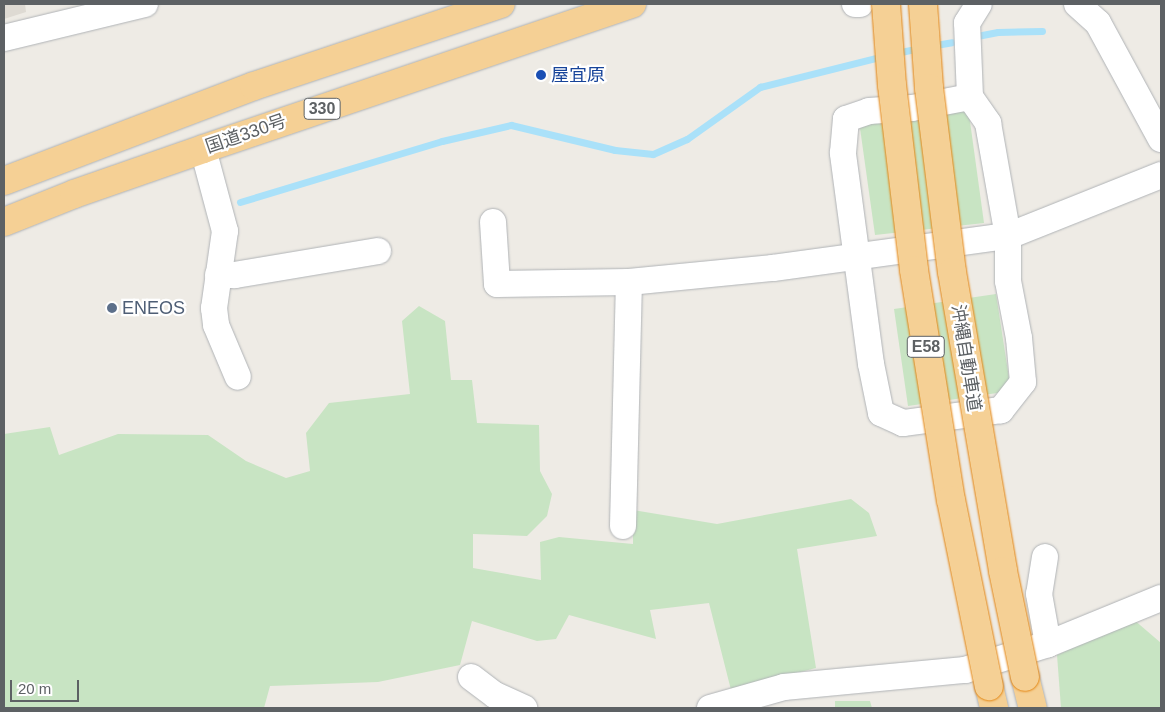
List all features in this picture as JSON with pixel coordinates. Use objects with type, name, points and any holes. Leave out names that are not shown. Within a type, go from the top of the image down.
[{"type":"highway","name":"330","points":[[4,181],[254,86],[501,4]]},
{"type":"highway","name":"国道330号","points":[[4,222],[74,194],[203,149],[632,4]]},
{"type":"highway","name":"E58","points":[[886,4],[892,85],[914,270],[951,500],[992,697]]},
{"type":"highway","name":"沖縄自動車道","points":[[923,4],[929,88],[952,272],[1003,571],[1033,708]]},
{"type":"street","points":[[4,38],[145,4]]},
{"type":"street","points":[[855,4],[860,4]]},
{"type":"street","points":[[970,98],[912,108],[869,111],[846,119],[843,153],[871,364],[881,413],[903,423],[1001,410],[1023,382],[1019,338],[1008,281],[1008,236],[988,123],[970,98],[967,23],[979,4]]},
{"type":"street","points":[[1077,4],[1098,23],[1161,139]]},
{"type":"street","points":[[203,149],[225,231],[214,308],[216,326],[238,377]]},
{"type":"street","points":[[493,222],[497,284],[630,282],[697,277],[1008,236],[1161,175]]},
{"type":"street","points":[[218,275],[235,275],[378,251]]},
{"type":"street","points":[[623,526],[630,282]]},
{"type":"street","points":[[1045,557],[1040,594],[1048,644]]},
{"type":"street","points":[[710,708],[784,687],[965,670],[1048,644],[1161,598]]},
{"type":"street","points":[[471,677],[495,695],[524,708]]},
{"type":"shaded area","points":[[4,4],[25,4],[26,12],[4,19]]},
{"type":"green space","points":[[968,107],[984,223],[875,235],[859,121]]},
{"type":"green space","points":[[996,294],[1011,391],[908,406],[894,309]]},
{"type":"green space","points":[[419,306],[445,321],[451,380],[472,380],[477,423],[539,425],[540,471],[552,494],[547,516],[527,536],[473,534],[473,568],[541,580],[540,542],[559,537],[633,544],[633,510],[717,524],[851,499],[869,513],[877,536],[797,549],[816,668],[731,690],[709,603],[650,610],[656,639],[569,615],[556,639],[537,641],[472,621],[460,665],[378,682],[270,686],[264,708],[4,708],[4,434],[50,427],[59,455],[118,434],[208,435],[246,461],[286,478],[310,471],[306,433],[329,403],[410,394],[402,321]]},
{"type":"green space","points":[[1133,619],[1161,643],[1161,708],[1061,708],[1057,655]]},
{"type":"green space","points":[[835,701],[870,701],[872,708],[835,708]]},
{"type":"waterway","points":[[977,36],[998,32],[1042,31]]},
{"type":"waterway","points":[[930,46],[952,42]]},
{"type":"waterway","points":[[896,53],[920,48]]},
{"type":"waterway","points":[[240,202],[442,141],[511,125],[615,150],[653,154],[687,139],[760,87],[883,56]]},
{"type":"place","name":"屋宜原","points":[[541,75]]},
{"type":"place","name":"ENEOS","points":[[112,308]]}]
